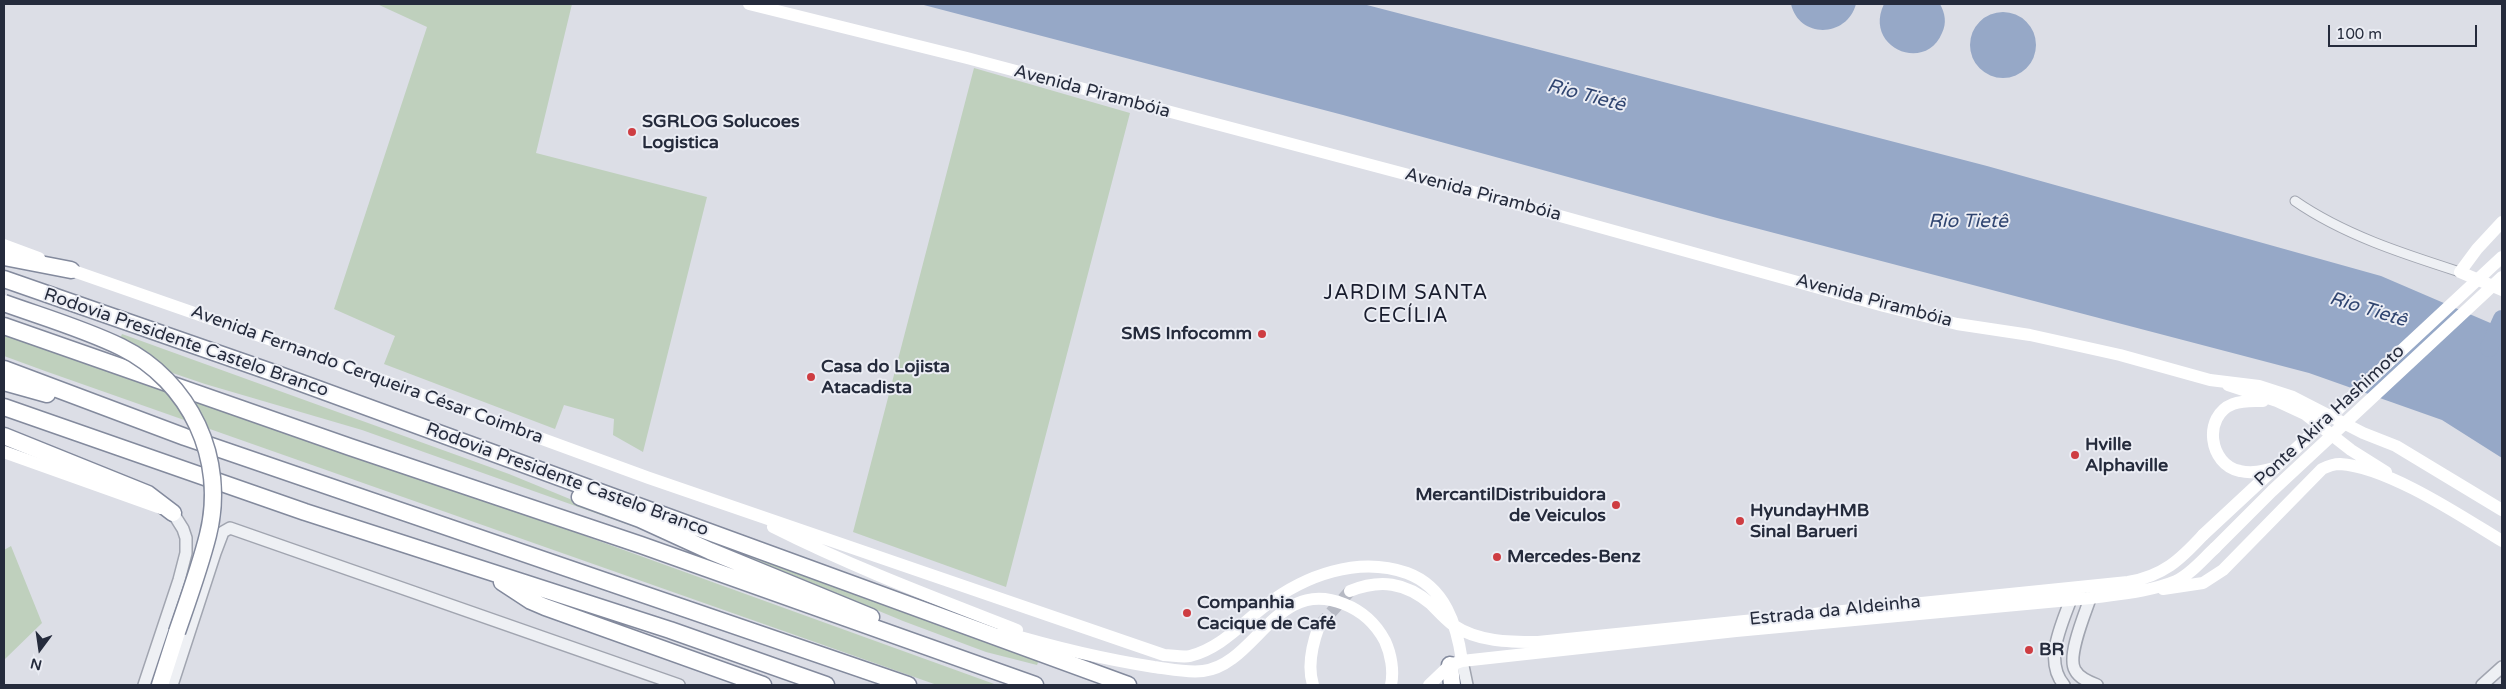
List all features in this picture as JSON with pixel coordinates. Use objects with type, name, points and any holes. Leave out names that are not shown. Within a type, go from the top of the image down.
[{"type":"highway","points":[[4,257],[71,270]]},
{"type":"highway","name":"Rodovia Presidente Castelo Branco","points":[[4,279],[274,373],[1128,685]]},
{"type":"highway","points":[[4,303],[113,344],[139,357],[158,370],[181,394],[196,421],[206,451],[212,480],[212,512],[208,534],[177,632],[148,684]]},
{"type":"highway","name":"Rodovia Presidente Castelo Branco","points":[[4,326],[350,447],[641,545],[1035,685]]},
{"type":"highway","points":[[4,368],[185,437],[908,685]]},
{"type":"highway","points":[[274,373],[356,412],[640,519],[710,551],[872,617],[983,667]]},
{"type":"highway","points":[[4,382],[52,396],[89,399]]},
{"type":"highway","points":[[4,407],[305,512],[670,630],[826,685]]},
{"type":"highway","points":[[4,436],[148,494],[173,512]]},
{"type":"highway","points":[[490,573],[531,601],[764,685]]},
{"type":"highway","points":[[1452,685],[1456,663]]},
{"type":"main road","name":"Avenida Pirambóia","points":[[749,4],[967,58],[1479,193],[1884,306],[1957,324],[2030,336],[2120,355],[2218,382]]},
{"type":"main road","points":[[2502,222],[2477,249],[2460,272],[2502,290]]},
{"type":"main road","name":"Avenida Fernando Cerqueira César Coimbra","points":[[4,245],[274,340],[649,478],[731,505]]},
{"type":"main road","name":"Ponte Akira Hashimoto","points":[[2203,536],[2502,258]]},
{"type":"main road","name":"Ponte Akira Hashimoto","points":[[2215,548],[2272,491],[2502,277]]},
{"type":"main road","points":[[2218,382],[2277,401],[2305,414],[2366,459],[2420,494],[2502,541]]},
{"type":"main road","points":[[2218,382],[2245,383],[2282,392],[2363,433],[2396,446],[2502,510]]},
{"type":"main road","points":[[2274,468],[2251,472],[2233,469],[2220,459],[2212,439],[2217,418],[2222,410],[2231,404],[2242,401],[2277,401]]},
{"type":"main road","points":[[2366,459],[2373,446],[2386,445],[2437,470]]},
{"type":"main road","points":[[4,452],[173,512]]},
{"type":"main road","points":[[2148,590],[2185,587],[2213,578],[2322,469],[2331,465],[2340,464],[2368,471],[2420,494]]},
{"type":"main road","points":[[731,505],[1164,655],[1189,657],[1220,643],[1265,606],[1295,586],[1324,574],[1368,566],[1394,568],[1415,576],[1435,590],[1447,606],[1454,625],[1456,663],[1429,685]]},
{"type":"main road","points":[[731,505],[816,549],[902,586],[1065,649]]},
{"type":"main road","name":"Estrada da Aldeinha","points":[[2092,592],[2155,575],[2174,563],[2203,536]]},
{"type":"main road","name":"Estrada da Aldeinha","points":[[1454,625],[1496,641],[1538,642],[2073,593],[2148,590],[2176,580],[2215,548]]},
{"type":"main road","points":[[1350,591],[1378,583],[1406,589],[1430,603],[1454,625]]},
{"type":"main road","name":"Estrada da Aldeinha","points":[[1456,663],[2073,593]]},
{"type":"main road","points":[[904,603],[1065,649],[1140,665],[1187,672],[1205,671],[1230,660],[1264,626],[1286,609],[1309,599],[1328,599],[1351,606],[1366,616],[1379,630],[1391,660],[1391,685]]},
{"type":"main road","points":[[1313,685],[1310,672],[1311,653],[1319,626]]},
{"type":"main road","points":[[1490,658],[1496,641]]},
{"type":"street","points":[[2295,201],[2353,233],[2460,272]]},
{"type":"street","points":[[148,684],[186,553],[186,538],[173,512]]},
{"type":"street","points":[[172,685],[215,553],[223,532],[230,528],[680,685]]},
{"type":"street","points":[[2092,592],[2076,643],[2072,665],[2075,671],[2083,678],[2097,685]]},
{"type":"street","points":[[2064,685],[2058,678],[2054,666],[2054,652],[2073,593]]},
{"type":"street","points":[[1456,663],[1467,685]]},
{"type":"street","points":[[2482,685],[2502,667]]},
{"type":"green space","points":[[377,4],[572,4],[536,153],[707,197],[643,452],[613,435],[614,419],[564,405],[555,429],[384,364],[395,336],[334,309],[427,27]]},
{"type":"green space","points":[[974,68],[1130,113],[1006,587],[853,532]]},
{"type":"green space","points":[[4,332],[505,507],[997,685],[937,685],[45,371],[4,356]]},
{"type":"green space","points":[[122,334],[509,474],[660,536],[362,430],[205,384],[114,353]]},
{"type":"green space","points":[[607,498],[1039,660],[1037,665],[986,652],[903,621]]},
{"type":"green space","points":[[11,546],[42,623],[4,660],[4,550]]},
{"type":"water","name":"Rio Tietê","points":[[920,4],[1363,4],[1987,166],[2381,276],[2502,328],[2502,458],[2442,420],[2309,373],[1717,218],[1343,115]]},
{"type":"water","points":[[1791,4],[1856,4],[1851,15],[1843,23],[1834,28],[1823,30],[1803,24]]},
{"type":"water","points":[[1884,4],[1940,4],[1945,18],[1942,33],[1934,45],[1923,52],[1911,53],[1899,50],[1889,43],[1882,32],[1880,19]]},
{"type":"water","points":[[2003,12],[2016,15],[2026,22],[2033,32],[2036,45],[2033,58],[2026,68],[2016,75],[2003,78],[1990,75],[1980,68],[1973,58],[1970,45],[1973,32],[1980,22],[1990,15]]},
{"type":"waterway","points":[[2489,348],[2502,319]]},
{"type":"tunnel","points":[[1319,626],[1350,591]]},
{"type":"place","name":"SGRLOG Solucoes Logistica","points":[[632,132]]},
{"type":"place","name":"SMS Infocomm","points":[[1262,334]]},
{"type":"place","name":"Casa do Lojista Atacadista","points":[[811,377]]},
{"type":"place","name":"Hville Alphaville","points":[[2075,455]]},
{"type":"place","name":"MercantilDistribuidora de Veiculos","points":[[1616,505]]},
{"type":"place","name":"HyundayHMB Sinal Barueri","points":[[1740,521]]},
{"type":"place","name":"Mercedes-Benz","points":[[1497,557]]},
{"type":"place","name":"Companhia Cacique de Café","points":[[1187,613]]},
{"type":"place","name":"BR","points":[[2029,650]]},
{"type":"district","name":"JARDIM SANTA CECÍLIA","points":[[1406,306]]}]
